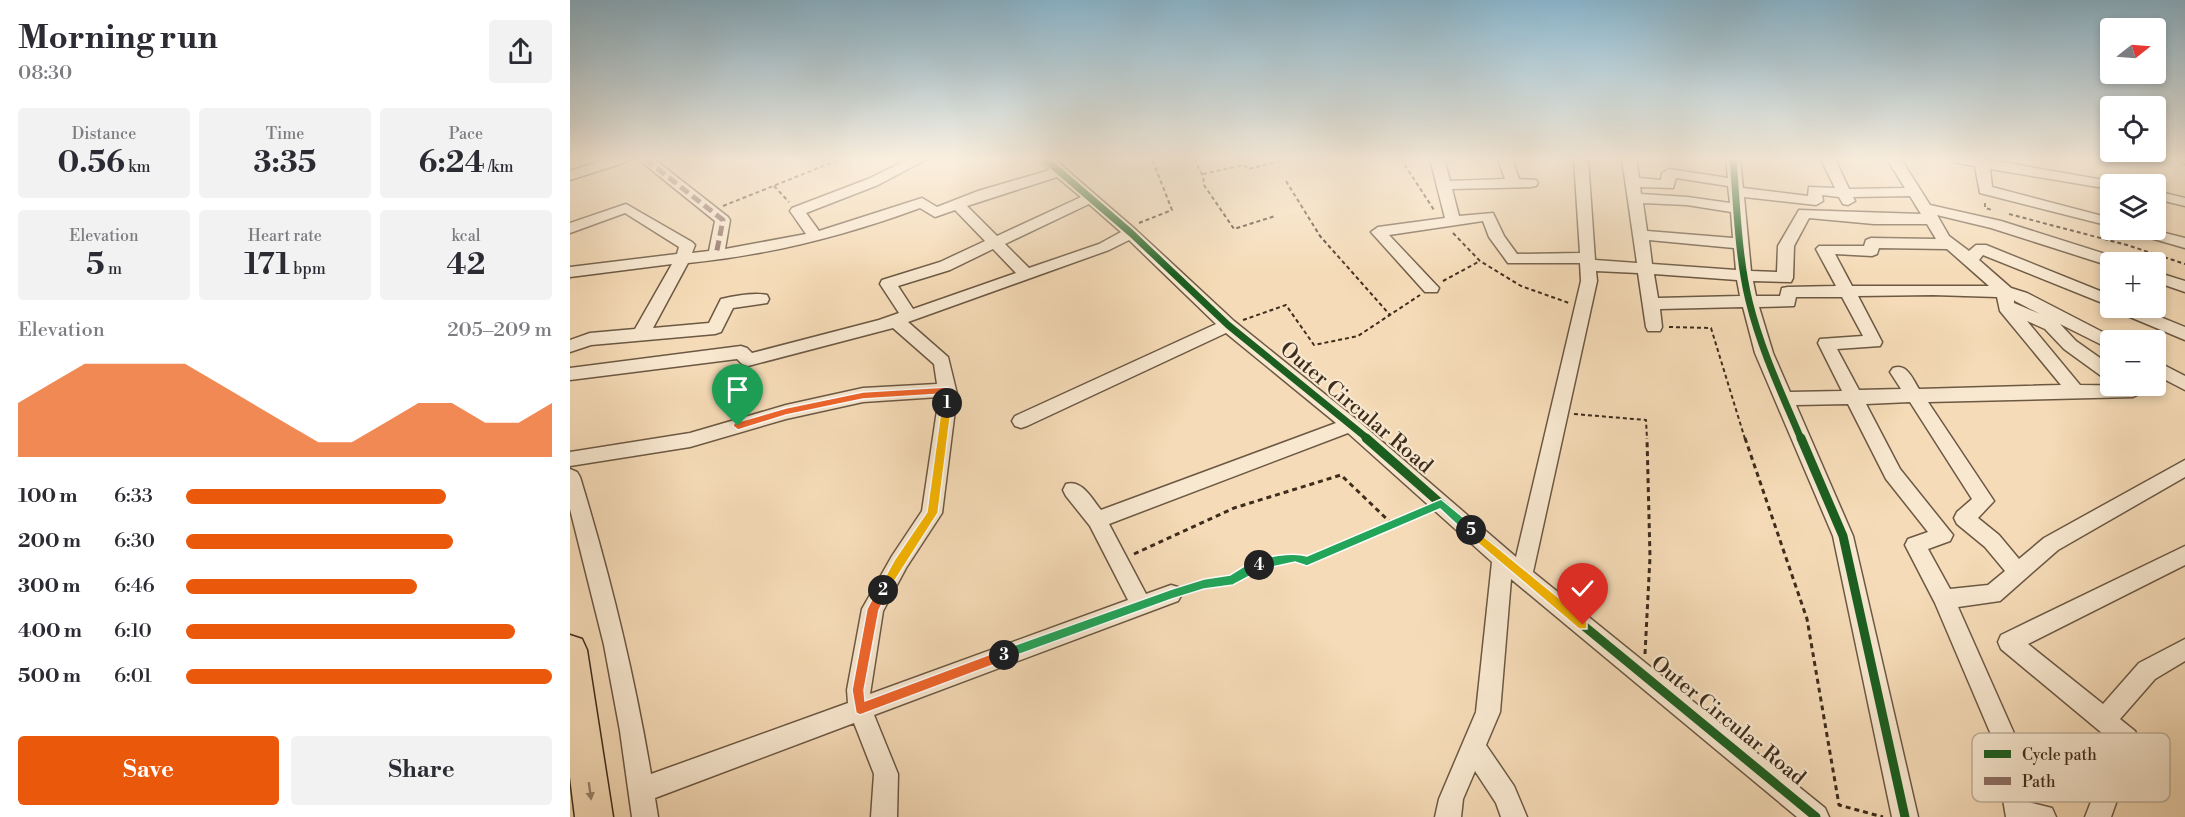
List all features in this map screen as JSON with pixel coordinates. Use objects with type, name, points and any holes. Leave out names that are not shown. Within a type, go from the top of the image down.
[{"type":"highway","points":[[570,650],[594,817]]},
{"type":"street","points":[[694,197],[723,220],[716,255]]},
{"type":"street","points":[[814,237],[797,211],[833,197]]},
{"type":"street","points":[[570,272],[614,264],[742,252],[862,225],[922,202],[935,213],[975,197]]},
{"type":"street","points":[[1445,197],[1448,221]]},
{"type":"street","points":[[1522,575],[1589,281],[1584,197]]},
{"type":"street","points":[[1654,327],[1635,198],[1687,201],[1719,197]]},
{"type":"street","points":[[1737,197],[1744,276],[1749,301],[1764,353],[1843,536],[1905,817]]},
{"type":"street","points":[[1765,197],[1816,201],[1815,197]]},
{"type":"street","points":[[1846,197],[1856,218]]},
{"type":"street","points":[[1917,197],[1944,240],[1970,260],[2005,299],[2077,393]]},
{"type":"street","points":[[2013,197],[2100,219]]},
{"type":"street","points":[[2166,197],[2185,202]]},
{"type":"street","points":[[884,817],[886,774],[860,709],[858,690],[873,609],[898,562],[932,513],[947,390],[942,361],[903,319],[888,284],[945,266],[1090,198]]},
{"type":"street","name":"Outer Circular Road","points":[[1090,198],[1228,325],[1352,425],[1522,575],[1816,817]]},
{"type":"street","points":[[957,204],[1026,274]]},
{"type":"street","points":[[570,228],[626,208],[687,245],[684,258],[641,334]]},
{"type":"street","points":[[1431,288],[1378,232],[1488,216],[1497,237],[1513,260],[1588,262],[1646,270],[1785,278],[1786,246],[1804,213],[1856,218],[1958,214],[2100,258]]},
{"type":"street","points":[[570,374],[741,352],[748,360],[903,319],[1104,247],[1128,231]]},
{"type":"street","points":[[1641,235],[1741,244]]},
{"type":"street","points":[[2166,238],[2185,243]]},
{"type":"street","points":[[1950,244],[1871,243],[1872,251],[1824,249],[1874,342],[1826,343],[1893,474],[1943,535],[1915,545],[1944,598],[2002,733]]},
{"type":"street","points":[[1970,260],[1981,248],[2100,297]]},
{"type":"street","points":[[2166,280],[2185,286]]},
{"type":"street","points":[[1652,304],[1788,302],[1788,292],[1933,290],[2005,299],[2021,297],[2100,338]]},
{"type":"street","points":[[570,346],[590,339],[715,328],[727,303],[761,298]]},
{"type":"street","points":[[2005,299],[2051,325],[2070,345],[2100,367]]},
{"type":"street","points":[[2147,318],[2185,334]]},
{"type":"street","points":[[1021,421],[1228,325]]},
{"type":"street","points":[[1899,372],[1984,501],[1964,518],[1992,541],[2018,572]]},
{"type":"street","points":[[2166,374],[2185,384]]},
{"type":"street","points":[[570,459],[690,440],[786,412],[863,395],[947,390]]},
{"type":"street","points":[[1784,399],[2077,393],[2100,391]]},
{"type":"street","points":[[1097,520],[1352,425]]},
{"type":"street","points":[[1944,598],[1993,594],[2051,544],[2183,471]]},
{"type":"street","points":[[570,477],[587,532],[617,660],[645,817]]},
{"type":"street","points":[[1073,490],[1097,520],[1141,605]]},
{"type":"street","points":[[2120,733],[2009,642],[2185,555]]},
{"type":"street","points":[[1448,817],[1451,799],[1488,712],[1503,558]]},
{"type":"street","points":[[642,790],[1172,594]]},
{"type":"street","points":[[2104,720],[2147,671],[2185,649]]},
{"type":"street","points":[[1473,747],[1505,795],[1514,817]]},
{"type":"street","points":[[2097,817],[2103,802]]},
{"type":"street","points":[[2019,815],[2043,817]]},
{"type":"path","points":[[712,211],[746,197]]},
{"type":"path","points":[[784,197],[797,211]]},
{"type":"path","points":[[1128,231],[1172,210],[1167,197]]},
{"type":"path","points":[[1212,197],[1234,230],[1275,216]]},
{"type":"path","points":[[1294,197],[1303,214],[1337,257],[1391,316]]},
{"type":"path","points":[[1430,197],[1480,261],[1521,286],[1583,308]]},
{"type":"path","points":[[1985,197],[1985,208],[1996,211]]},
{"type":"path","points":[[2008,214],[2086,234],[2185,264]]},
{"type":"path","points":[[1228,325],[1286,305],[1314,345],[1359,336],[1431,288],[1480,261]]},
{"type":"path","points":[[1654,327],[1711,328],[1749,452],[1807,619],[1839,805],[1885,817]]},
{"type":"path","points":[[1559,413],[1646,420],[1650,558],[1644,676]]},
{"type":"path","points":[[1118,561],[1234,508],[1341,475],[1392,524]]},
{"type":"path","points":[[1172,594],[1204,584],[1233,580],[1253,567],[1295,557],[1307,561],[1441,504]]},
{"type":"marked path","points":[[694,197],[723,220],[716,255]]},
{"type":"cycle path","points":[[1089,197],[1131,233],[1228,325],[1351,425],[1522,575],[1816,817]]},
{"type":"cycle path","points":[[1737,197],[1744,276],[1749,301],[1764,353],[1843,536],[1905,817]]},
{"type":"route","points":[[738,426],[786,412],[863,395],[947,390],[932,513],[898,562],[873,609],[858,690],[860,709],[1172,594],[1204,584],[1233,580],[1253,567],[1295,557],[1307,561],[1441,504],[1583,625]]}]
